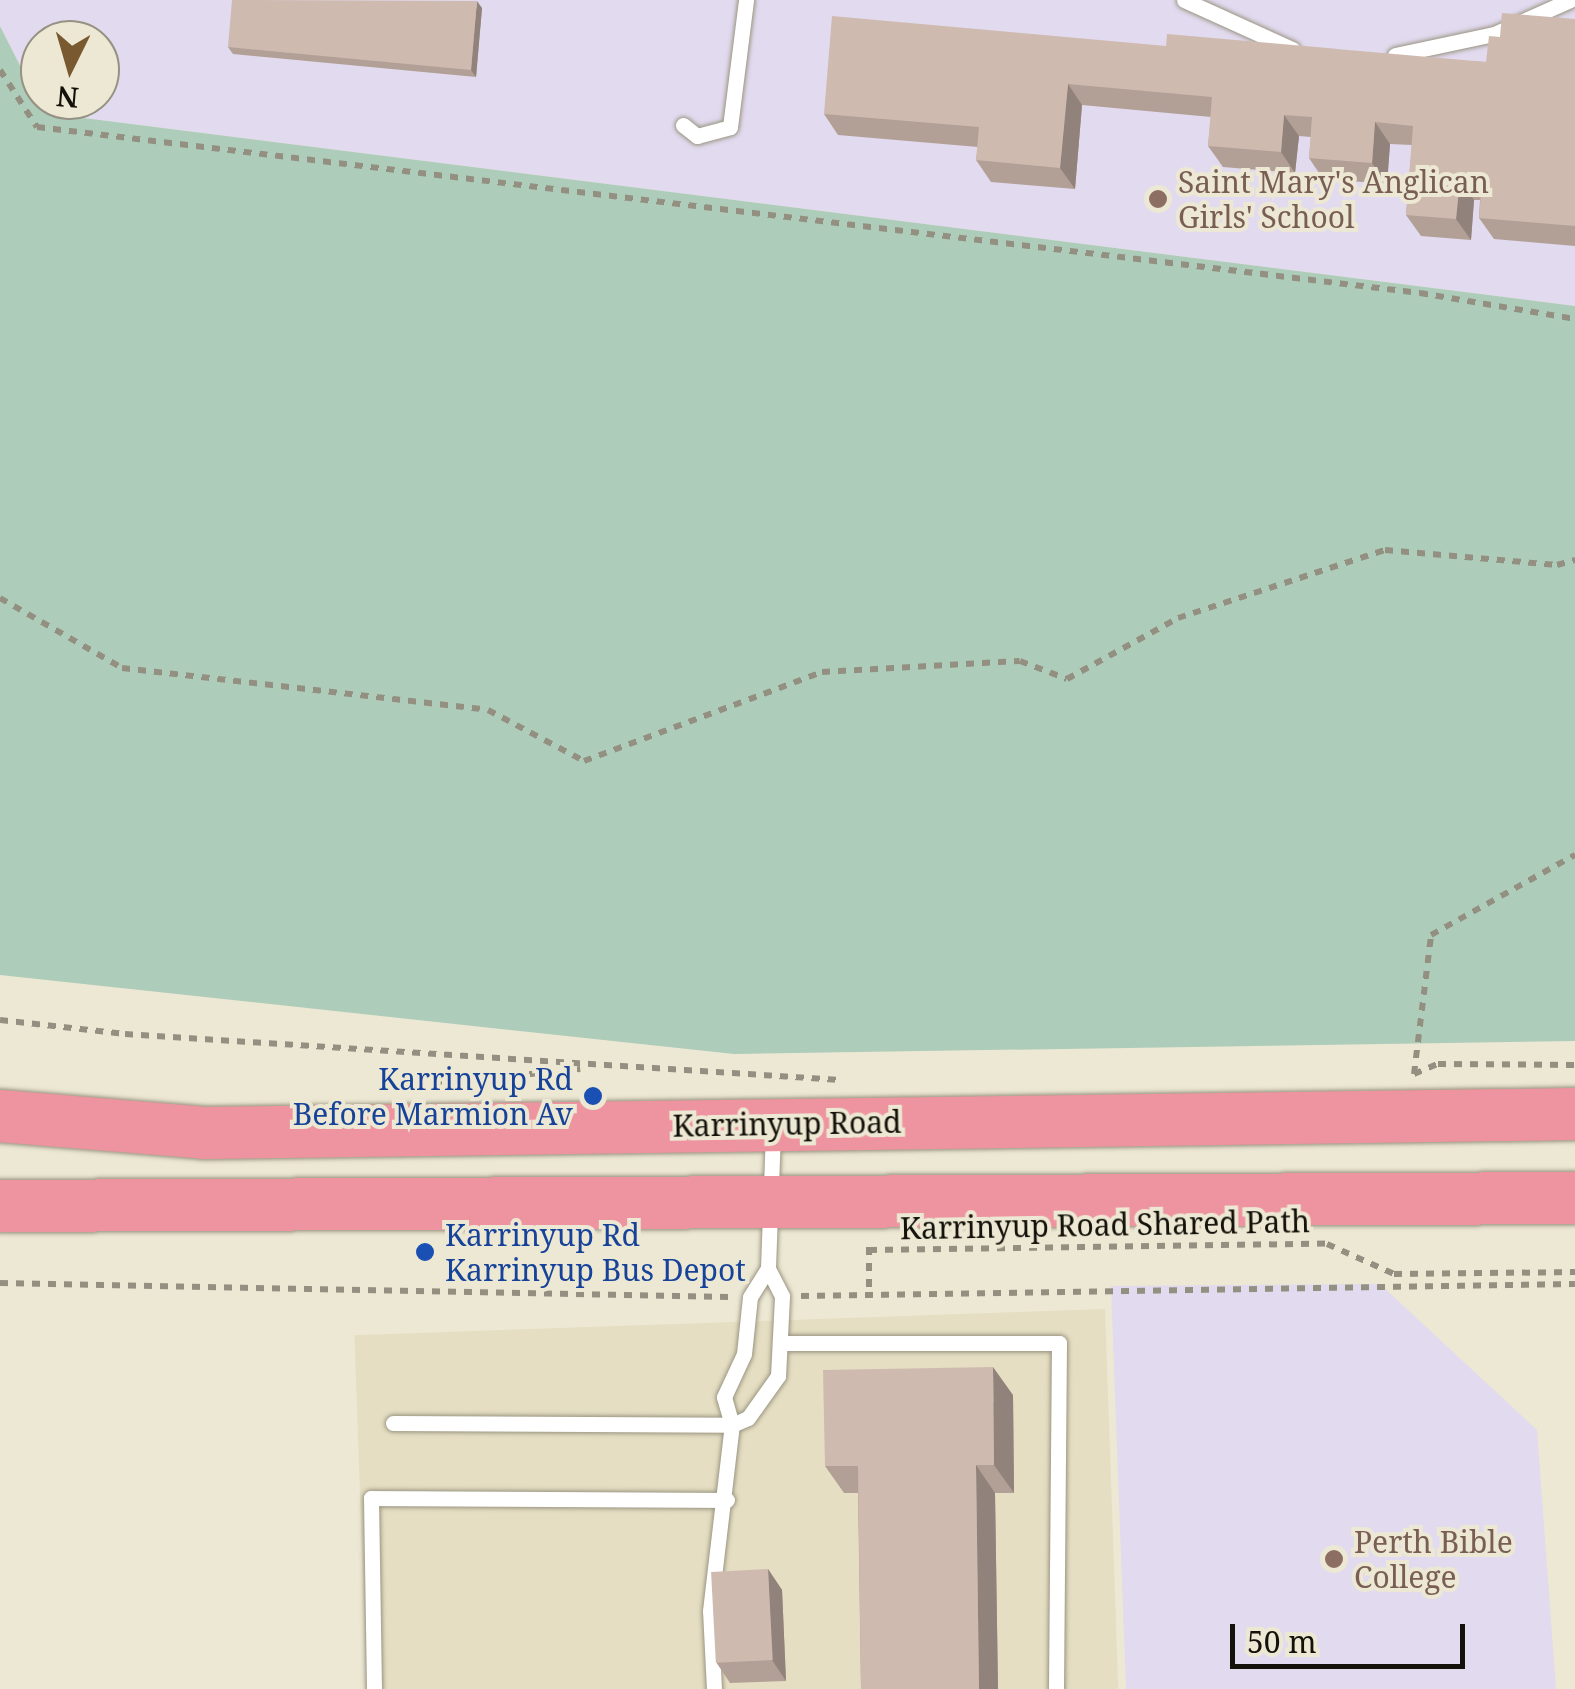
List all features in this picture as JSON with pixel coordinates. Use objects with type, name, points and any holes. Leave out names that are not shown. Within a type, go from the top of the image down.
[{"type":"highway","name":"Karrinyup Road","points":[[0,1116],[205,1132],[1575,1114]]},
{"type":"highway","points":[[0,1206],[1575,1198]]},
{"type":"lane","points":[[683,125],[697,136],[730,127],[746,0]]},
{"type":"lane","points":[[1184,0],[1284,49],[1320,51]]},
{"type":"lane","points":[[1374,54],[1411,56],[1494,34],[1570,0]]},
{"type":"lane","points":[[714,1689],[710,1610],[727,1500],[732,1425],[724,1397],[744,1354],[750,1297],[768,1268],[774,1205],[773,1125]]},
{"type":"lane","points":[[393,1423],[732,1425],[748,1418],[778,1376],[782,1296],[768,1268]]},
{"type":"lane","points":[[780,1343],[1059,1342],[1056,1689]]},
{"type":"lane","points":[[374,1689],[372,1498],[727,1500]]},
{"type":"path","points":[[0,70],[37,127],[1400,291],[1575,319]]},
{"type":"path","points":[[0,598],[122,668],[488,710],[584,761],[822,672],[1020,661],[1067,679],[1178,618],[1386,550],[1557,565],[1575,560]]},
{"type":"path","points":[[1575,856],[1431,934],[1414,1074],[1438,1064],[1575,1065]]},
{"type":"path","points":[[0,1020],[145,1036],[850,1080]]},
{"type":"path","name":"Karrinyup Road Shared Path","points":[[869,1294],[868,1250],[1327,1244],[1394,1274],[1575,1272]]},
{"type":"shaded area","name":"Saint Mary's Anglican Girls' School","points":[[0,0],[1575,0],[1575,306],[100,120],[120,120],[120,20],[20,20],[20,66],[0,26]]},
{"type":"shaded area","name":"Perth Bible College","points":[[1380,1284],[1537,1430],[1556,1689],[1126,1689],[1111,1286]]},
{"type":"shaded area","points":[[1105,1309],[1118,1689],[367,1689],[354,1335]]},
{"type":"green space","points":[[0,26],[20,66],[20,120],[100,120],[1575,306],[1575,1041],[734,1054],[0,975]]},
{"type":"building","points":[[232,0],[477,1],[471,70],[228,47]]},
{"type":"building","points":[[1502,13],[1575,19],[1575,226],[1479,218],[1482,180],[1460,179],[1456,219],[1406,215],[1413,126],[1375,122],[1372,163],[1309,158],[1312,117],[1284,115],[1281,152],[1208,146],[1212,97],[1068,84],[1060,168],[976,160],[979,127],[824,114],[832,16],[1166,46],[1167,34],[1486,62],[1489,36],[1500,37]]},
{"type":"building","points":[[993,1367],[994,1465],[976,1465],[979,1689],[861,1689],[858,1466],[825,1466],[823,1370]]},
{"type":"building","points":[[768,1569],[773,1660],[716,1663],[711,1572]]},
{"type":"place","name":"Saint Mary's Anglican Girls' School","points":[[1158,199]]},
{"type":"place","name":"Karrinyup Rd Before Marmion Av","points":[[593,1096]]},
{"type":"place","name":"Karrinyup Rd Karrinyup Bus Depot","points":[[425,1252]]},
{"type":"place","name":"Perth Bible College","points":[[1334,1559]]}]
